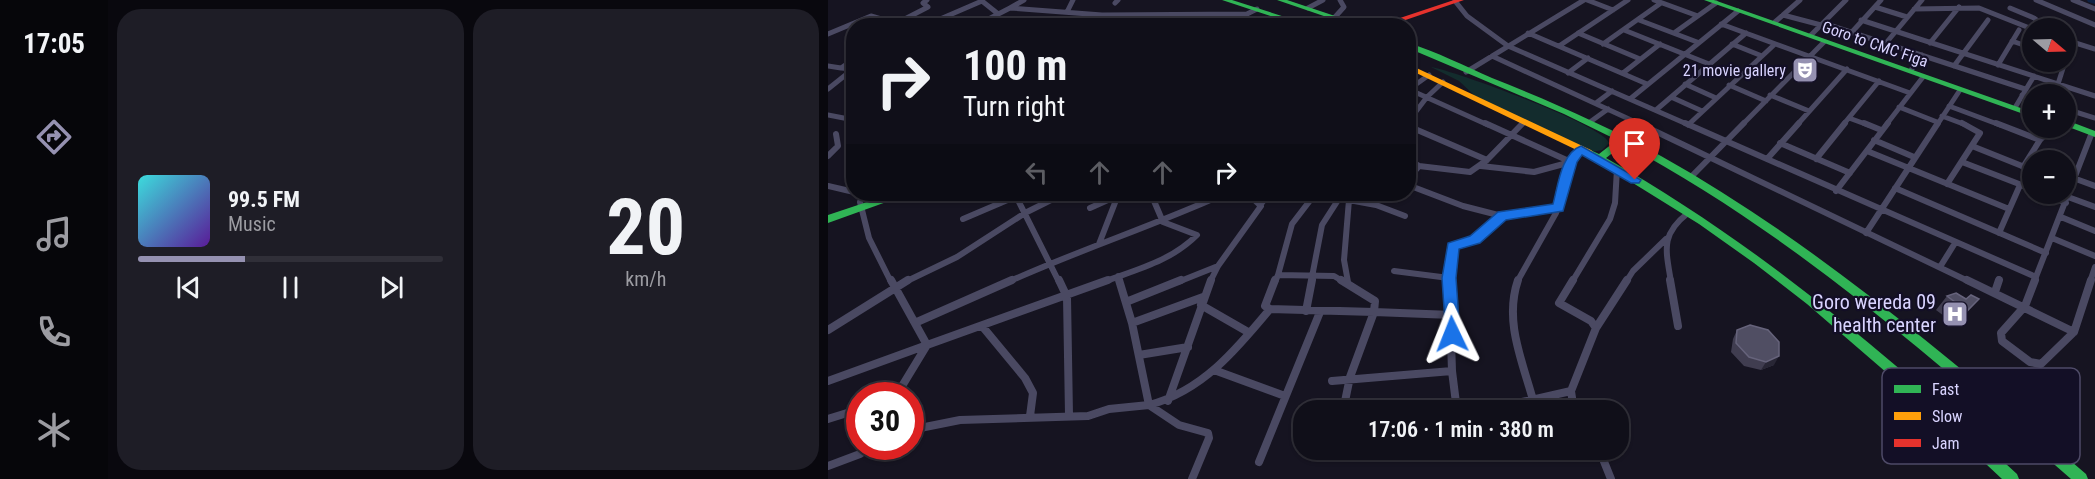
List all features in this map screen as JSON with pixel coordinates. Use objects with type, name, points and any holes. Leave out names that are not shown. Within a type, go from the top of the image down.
[{"type":"main road","points":[[1225,0],[1252,12],[1277,18]]},
{"type":"main road","points":[[1280,0],[1338,18]]},
{"type":"main road","points":[[1390,18],[1448,1]]},
{"type":"main road","points":[[1400,18],[1448,1]]},
{"type":"main road","points":[[1712,1],[1779,19],[1811,35],[2022,109]]},
{"type":"main road","name":"Goro to CMC Figa","points":[[1712,1],[1960,90],[2022,110]]},
{"type":"main road","points":[[1416,49],[1466,72],[1590,122],[1690,178],[1866,297],[1954,368]]},
{"type":"main road","points":[[1416,69],[1600,158],[1688,213],[1811,302],[1890,368]]},
{"type":"main road","points":[[2076,129],[2094,135]]},
{"type":"main road","points":[[1600,158],[1623,140]]},
{"type":"main road","points":[[828,214],[854,201]]},
{"type":"main road","points":[[828,219],[855,201]]},
{"type":"main road","points":[[1996,464],[2012,479]]},
{"type":"main road","points":[[2064,464],[2081,479]]},
{"type":"street","points":[[911,18],[928,7],[923,3],[927,0]]},
{"type":"street","points":[[989,18],[1024,0]]},
{"type":"street","points":[[1067,12],[1073,0]]},
{"type":"street","points":[[1308,8],[1323,0]]},
{"type":"street","points":[[1335,17],[1344,7],[1340,0]]},
{"type":"street","points":[[1466,72],[1586,0],[1613,10]]},
{"type":"street","points":[[1559,46],[1628,0]]},
{"type":"street","points":[[1654,0],[1698,16]]},
{"type":"street","points":[[1779,19],[1800,0]]},
{"type":"street","points":[[1811,35],[1846,0]]},
{"type":"street","points":[[1886,44],[1922,0]]},
{"type":"street","points":[[1969,0],[1979,8],[2022,25]]},
{"type":"street","points":[[2036,0],[2095,25]]},
{"type":"street","points":[[2048,0],[2058,10]]},
{"type":"street","points":[[2073,0],[2095,9]]},
{"type":"street","points":[[942,18],[980,1],[997,13]]},
{"type":"street","points":[[1448,1],[1509,46],[2036,278]]},
{"type":"street","points":[[1674,33],[1698,16],[1712,1]]},
{"type":"street","points":[[1852,32],[1878,1]]},
{"type":"street","points":[[1603,44],[1662,3]]},
{"type":"street","points":[[1875,7],[1907,17]]},
{"type":"street","points":[[1010,8],[1102,15],[1252,12]]},
{"type":"street","points":[[1930,43],[1959,8]]},
{"type":"street","points":[[1914,9],[1979,8]]},
{"type":"street","points":[[2010,8],[2033,18]]},
{"type":"street","points":[[1630,99],[1697,42],[1738,11]]},
{"type":"street","points":[[1240,18],[1252,12]]},
{"type":"street","points":[[1779,19],[1822,24],[1852,32],[2022,91]]},
{"type":"street","points":[[1639,20],[1697,42]]},
{"type":"street","points":[[1861,20],[2058,84],[2061,72]]},
{"type":"street","points":[[1954,66],[1988,20]]},
{"type":"street","points":[[1721,24],[1910,93]]},
{"type":"street","points":[[828,34],[846,26]]},
{"type":"street","points":[[1624,30],[1709,64]]},
{"type":"street","points":[[1998,65],[2019,30]]},
{"type":"street","points":[[1528,33],[1647,84]]},
{"type":"street","points":[[1578,33],[1640,59]]},
{"type":"street","points":[[1656,110],[1746,33]]},
{"type":"street","points":[[2012,41],[2022,44]]},
{"type":"street","points":[[1690,178],[1824,42]]},
{"type":"street","points":[[1623,73],[1660,44]]},
{"type":"street","points":[[1732,44],[1762,56]]},
{"type":"street","points":[[1688,124],[1775,44]]},
{"type":"street","points":[[2076,44],[2095,49]]},
{"type":"street","points":[[1911,70],[1922,55]]},
{"type":"street","points":[[1492,56],[1712,157],[1866,233],[2025,306],[2074,332]]},
{"type":"street","points":[[1568,73],[1588,58]]},
{"type":"street","points":[[841,68],[846,65]]},
{"type":"street","points":[[828,66],[846,68]]},
{"type":"street","points":[[1767,159],[1847,69]]},
{"type":"street","points":[[828,88],[846,74]]},
{"type":"street","points":[[1416,84],[1429,75]]},
{"type":"street","points":[[2029,84],[2034,76]]},
{"type":"street","points":[[1836,191],[1923,77]]},
{"type":"street","points":[[1816,159],[1880,81]]},
{"type":"street","points":[[1416,113],[1427,97],[1443,82]]},
{"type":"street","points":[[1685,84],[1716,98]]},
{"type":"street","points":[[1729,85],[1809,111]]},
{"type":"street","points":[[1866,233],[1960,90]]},
{"type":"street","points":[[2076,90],[2095,96]]},
{"type":"street","points":[[1596,103],[1612,91]]},
{"type":"street","points":[[1416,92],[1512,133],[1571,162]]},
{"type":"street","points":[[2016,106],[2022,96]]},
{"type":"street","points":[[1671,97],[1702,111]]},
{"type":"street","points":[[1949,106],[2040,140],[2034,150]]},
{"type":"street","points":[[1899,107],[1937,122]]},
{"type":"street","points":[[1590,122],[1608,109]]},
{"type":"street","points":[[2076,112],[2095,118]]},
{"type":"street","points":[[828,115],[846,118]]},
{"type":"street","points":[[1942,116],[1978,130],[1980,133],[1947,184]]},
{"type":"street","points":[[1849,118],[1881,130]]},
{"type":"street","points":[[1416,164],[1470,172],[1487,160],[1524,122]]},
{"type":"street","points":[[1416,128],[1487,160]]},
{"type":"street","points":[[828,156],[838,146],[836,134]]},
{"type":"street","points":[[2076,180],[2094,135]]},
{"type":"street","points":[[1874,140],[1914,157]]},
{"type":"street","points":[[1780,143],[1850,173]]},
{"type":"street","points":[[1972,146],[2022,167]]},
{"type":"street","points":[[1572,391],[1533,400],[1512,319],[1514,290],[1559,208],[1571,162],[1581,149]]},
{"type":"street","points":[[1867,151],[2009,209]]},
{"type":"street","points":[[1480,166],[1541,171],[1571,162]]},
{"type":"street","points":[[1962,162],[2020,184],[1999,233]]},
{"type":"street","points":[[1416,170],[1419,166]]},
{"type":"street","points":[[1596,328],[1591,321],[1559,303],[1610,219],[1616,203],[1617,169]]},
{"type":"street","points":[[2076,182],[2095,186]]},
{"type":"street","points":[[828,186],[846,194]]},
{"type":"street","points":[[1416,188],[1463,206],[1502,216],[1559,208]]},
{"type":"street","points":[[1895,188],[2046,253]]},
{"type":"street","points":[[859,201],[870,241],[894,287],[917,322],[927,345]]},
{"type":"street","points":[[963,219],[1003,201]]},
{"type":"street","points":[[1019,201],[1067,297],[1069,415]]},
{"type":"street","points":[[828,330],[894,287],[957,257],[1025,213],[1049,201]]},
{"type":"street","points":[[1090,208],[1105,201]]},
{"type":"street","points":[[1099,244],[1117,201]]},
{"type":"street","points":[[828,378],[1067,297],[1176,255],[1197,235],[1164,222],[1154,201]]},
{"type":"street","points":[[917,322],[1051,263],[1164,222],[1209,201]]},
{"type":"street","points":[[1257,201],[1261,204]]},
{"type":"street","points":[[1167,402],[1188,347],[1202,301],[1218,266],[1263,201]]},
{"type":"street","points":[[1310,201],[1292,224],[1278,275],[1264,301],[1264,306],[1270,309],[1320,312],[1452,315]]},
{"type":"street","points":[[1306,311],[1322,225],[1333,201]]},
{"type":"street","points":[[1348,282],[1344,260],[1349,201]]},
{"type":"street","points":[[1354,201],[1376,205],[1405,216]]},
{"type":"street","points":[[2076,202],[2095,207]]},
{"type":"street","points":[[2066,204],[2025,306],[2000,336],[2030,362],[2041,364],[2074,332],[2095,267]]},
{"type":"street","points":[[1573,400],[1572,391],[1596,328],[1633,271],[1666,239],[1676,222],[1688,213]]},
{"type":"street","points":[[1456,400],[1452,371],[1452,315],[1449,278],[1453,246],[1475,240],[1502,216]]},
{"type":"street","points":[[2061,217],[2095,231]]},
{"type":"street","points":[[2052,238],[2095,256]]},
{"type":"street","points":[[1666,239],[1665,250],[1678,326]]},
{"type":"street","points":[[1940,267],[1955,243]]},
{"type":"street","points":[[1126,302],[1218,266]]},
{"type":"street","points":[[1395,271],[1449,278]]},
{"type":"street","points":[[1278,275],[1334,276],[1348,282],[1375,301],[1374,313],[1350,377],[1345,400]]},
{"type":"street","points":[[1118,276],[1132,323],[1149,405],[1179,425],[1208,433],[1209,438],[1192,479]]},
{"type":"street","points":[[1995,292],[1999,279]]},
{"type":"street","points":[[1132,323],[1189,300],[1202,301],[1248,332]]},
{"type":"street","points":[[924,426],[960,420],[1030,416],[1088,416],[1109,409],[1167,402],[1214,370],[1270,309]]},
{"type":"street","points":[[1259,462],[1320,312]]},
{"type":"street","points":[[982,326],[1025,378],[1033,393],[1030,416]]},
{"type":"street","points":[[905,382],[927,345]]},
{"type":"street","points":[[1139,355],[1188,347]]},
{"type":"street","points":[[1214,370],[1285,396]]},
{"type":"street","points":[[1332,381],[1350,377],[1452,371]]},
{"type":"street","points":[[828,419],[846,413]]},
{"type":"street","points":[[828,466],[846,458]]},
{"type":"street","points":[[1603,460],[1611,479]]},
{"type":"green space","points":[[1431,67],[1497,88],[1557,112],[1601,135],[1609,143],[1602,150],[1591,152],[1475,96],[1459,81]]},
{"type":"building","points":[[1956,293],[1966,299],[1971,295],[1979,299],[1967,311],[1947,296]]},
{"type":"building","points":[[1750,325],[1768,330],[1779,342],[1779,356],[1766,362],[1749,357],[1736,343],[1737,330]]},
{"type":"waterway","points":[[2091,0],[2095,1]]},
{"type":"traffic: fast","points":[[1225,0],[1284,18]]},
{"type":"traffic: fast","points":[[1280,0],[1337,18]]},
{"type":"traffic: fast","points":[[1707,0],[2022,111]]},
{"type":"traffic: fast","points":[[1416,48],[1598,127],[1629,142],[1716,193],[1825,269],[1951,368]]},
{"type":"traffic: fast","points":[[2076,127],[2095,134]]},
{"type":"traffic: fast","points":[[1600,158],[1623,140]]},
{"type":"traffic: fast","points":[[1588,152],[1647,185],[1758,260],[1890,368]]},
{"type":"traffic: fast","points":[[828,219],[880,201]]},
{"type":"traffic: fast","points":[[1996,464],[2012,479]]},
{"type":"traffic: fast","points":[[2064,464],[2081,479]]},
{"type":"traffic: slow","points":[[1416,70],[1588,152]]},
{"type":"traffic: jam","points":[[1404,18],[1461,0]]},
{"type":"place","name":"21 movie gallery","points":[[1805,70]]},
{"type":"place","name":"Goro wereda 09 health center","points":[[1955,314]]},
{"type":"route","points":[[1452,334],[1449,278],[1453,246],[1475,240],[1502,216],[1559,208],[1571,162],[1581,149],[1635,180]]}]
